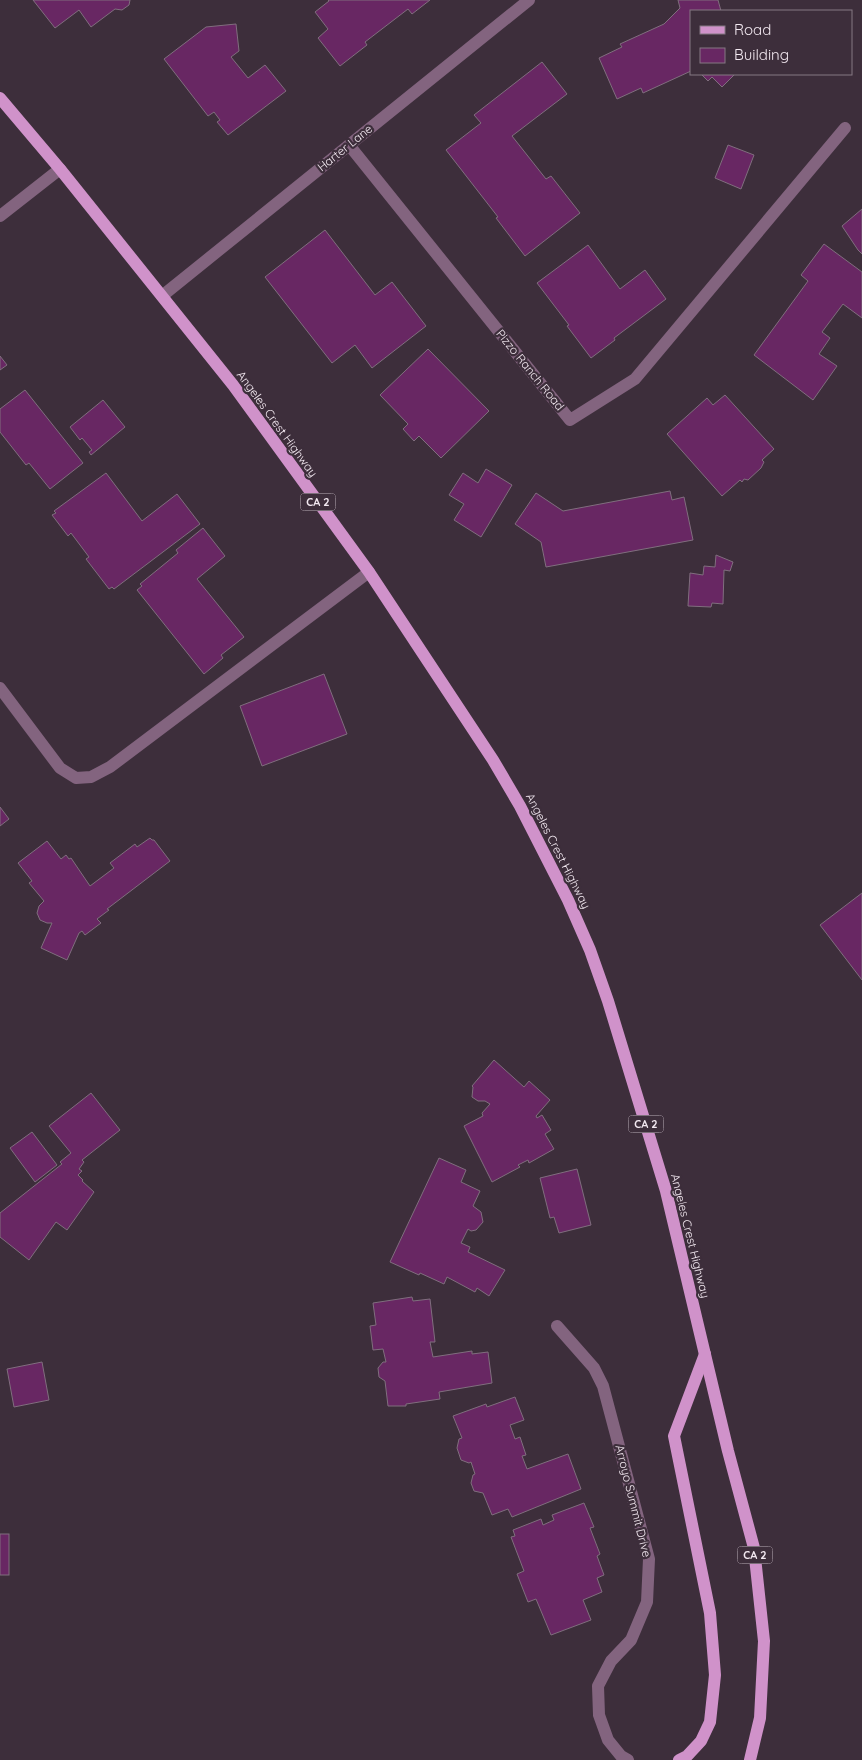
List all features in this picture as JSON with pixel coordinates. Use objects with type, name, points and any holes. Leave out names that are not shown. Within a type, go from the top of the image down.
[{"type":"main road","name":"Angeles Crest Highway","points":[[0,98],[60,169],[233,385],[369,572],[464,715],[520,806],[568,900],[590,950],[617,1030],[666,1191],[754,1548],[764,1641],[760,1718],[750,1760]]},
{"type":"main road","points":[[679,1760],[687,1756],[701,1741],[710,1722],[715,1675],[710,1613],[674,1436],[705,1354]]},
{"type":"street","name":"Harter Lane","points":[[162,296],[528,0]]},
{"type":"street","name":"Pizzo Ranch Road","points":[[349,145],[570,420],[635,378],[846,128]]},
{"type":"street","points":[[0,216],[60,169]]},
{"type":"street","points":[[0,688],[60,768],[76,778],[91,777],[110,767],[369,572]]},
{"type":"street","name":"Arroyo Summit Drive","points":[[556,1326],[594,1368],[603,1386],[649,1559],[648,1602],[631,1640],[611,1660],[598,1686],[598,1715],[608,1740],[621,1756],[628,1760]]},
{"type":"building","points":[[33,0],[130,0],[129,5],[122,10],[115,9],[91,27],[79,10],[55,28]]},
{"type":"building","points":[[328,0],[430,0],[412,14],[408,9],[365,42],[367,45],[340,66],[318,38],[328,29],[315,12]]},
{"type":"building","points":[[678,0],[718,0],[721,10],[690,10],[690,71],[643,93],[641,88],[617,99],[599,58],[622,47],[620,44],[664,24],[680,8]]},
{"type":"building","points":[[236,24],[239,51],[231,57],[248,78],[265,65],[286,91],[228,135],[217,122],[220,120],[214,112],[208,116],[164,59],[206,27]]},
{"type":"building","points":[[542,62],[567,94],[512,136],[546,179],[551,176],[580,213],[525,256],[496,218],[498,217],[446,150],[481,123],[474,115]]},
{"type":"building","points":[[702,75],[734,75],[722,87],[712,77],[708,81]]},
{"type":"building","points":[[728,145],[754,155],[741,189],[715,178]]},
{"type":"building","points":[[862,209],[862,254],[842,226]]},
{"type":"building","points":[[325,230],[375,295],[392,282],[426,326],[372,368],[355,345],[332,363],[265,277]]},
{"type":"building","points":[[824,244],[862,272],[862,318],[843,304],[822,332],[830,338],[819,354],[837,366],[813,400],[754,355],[808,281],[801,275]]},
{"type":"building","points":[[588,245],[620,289],[645,270],[666,299],[591,358],[537,283]]},
{"type":"building","points":[[428,349],[489,411],[441,458],[419,436],[414,441],[403,429],[408,424],[380,395]]},
{"type":"building","points":[[0,356],[7,365],[0,370]]},
{"type":"building","points":[[25,390],[83,463],[50,489],[29,463],[26,465],[0,432],[0,409]]},
{"type":"building","points":[[725,395],[774,449],[762,460],[764,462],[761,468],[748,480],[744,479],[742,482],[740,480],[722,496],[667,434],[707,398],[713,405]]},
{"type":"building","points":[[103,400],[125,427],[91,455],[89,452],[92,450],[82,438],[80,440],[70,427]]},
{"type":"building","points":[[486,469],[512,485],[481,537],[454,520],[464,504],[449,495],[463,473],[478,483]]},
{"type":"building","points":[[106,473],[142,521],[177,494],[200,524],[114,589],[112,587],[109,589],[86,559],[89,557],[71,533],[68,536],[52,515],[56,513],[54,511]]},
{"type":"building","points":[[670,491],[672,500],[684,497],[693,540],[546,567],[541,542],[515,524],[536,493],[563,511]]},
{"type":"building","points":[[203,528],[225,556],[197,579],[244,637],[221,655],[223,658],[204,674],[137,590],[142,586],[140,584],[178,553],[176,550]]},
{"type":"building","points":[[716,555],[733,562],[730,571],[724,570],[723,604],[712,603],[711,607],[688,606],[690,573],[703,575],[704,566],[715,567]]},
{"type":"building","points":[[324,674],[347,734],[262,766],[240,706]]},
{"type":"building","points":[[0,807],[9,819],[0,826]]},
{"type":"building","points":[[150,838],[154,840],[170,861],[107,909],[109,910],[97,919],[101,923],[85,935],[82,931],[79,933],[67,960],[41,948],[52,923],[40,920],[37,913],[39,906],[44,901],[29,883],[32,881],[18,863],[47,841],[61,859],[66,855],[69,859],[71,858],[90,886],[114,868],[110,863],[135,844],[137,847]]},
{"type":"building","points":[[862,893],[862,980],[820,925]]},
{"type":"building","points":[[494,1060],[524,1087],[529,1081],[550,1100],[536,1116],[537,1118],[542,1115],[551,1130],[545,1134],[554,1149],[529,1163],[528,1160],[518,1165],[520,1167],[492,1182],[464,1126],[483,1116],[482,1113],[490,1104],[485,1101],[478,1101],[472,1097],[472,1086]]},
{"type":"building","points":[[91,1093],[120,1130],[82,1160],[84,1162],[79,1169],[82,1171],[78,1175],[94,1192],[67,1230],[56,1222],[29,1260],[0,1237],[0,1213],[62,1164],[60,1162],[71,1153],[49,1126]]},
{"type":"building","points":[[32,1132],[57,1165],[35,1182],[10,1148]]},
{"type":"building","points":[[439,1158],[466,1170],[461,1182],[480,1191],[473,1206],[481,1212],[483,1222],[476,1230],[471,1231],[468,1229],[461,1243],[470,1247],[468,1252],[505,1270],[489,1296],[477,1288],[475,1292],[447,1277],[444,1284],[390,1262]]},
{"type":"building","points":[[577,1169],[591,1225],[559,1233],[554,1217],[550,1218],[540,1178]]},
{"type":"building","points":[[412,1297],[413,1301],[430,1299],[435,1342],[430,1342],[433,1357],[472,1351],[472,1354],[488,1352],[492,1383],[439,1392],[440,1399],[406,1404],[406,1406],[388,1406],[385,1381],[379,1377],[378,1368],[383,1362],[386,1362],[383,1349],[373,1350],[370,1326],[376,1325],[373,1303]]},
{"type":"building","points":[[42,1362],[49,1400],[14,1407],[7,1369]]},
{"type":"building","points":[[515,1397],[524,1420],[510,1425],[515,1439],[520,1437],[526,1455],[522,1456],[527,1469],[568,1454],[581,1489],[512,1517],[508,1509],[492,1515],[483,1493],[474,1491],[471,1483],[475,1474],[471,1462],[461,1460],[457,1448],[459,1439],[462,1438],[453,1416],[486,1404],[487,1407]]},
{"type":"building","points":[[584,1503],[594,1527],[590,1528],[600,1554],[597,1556],[604,1575],[597,1578],[602,1592],[583,1600],[591,1620],[551,1635],[536,1599],[528,1602],[517,1574],[524,1571],[511,1537],[515,1536],[513,1530],[541,1519],[543,1525],[554,1520],[552,1515]]},
{"type":"building","points":[[0,1534],[9,1534],[9,1575],[0,1575]]}]
